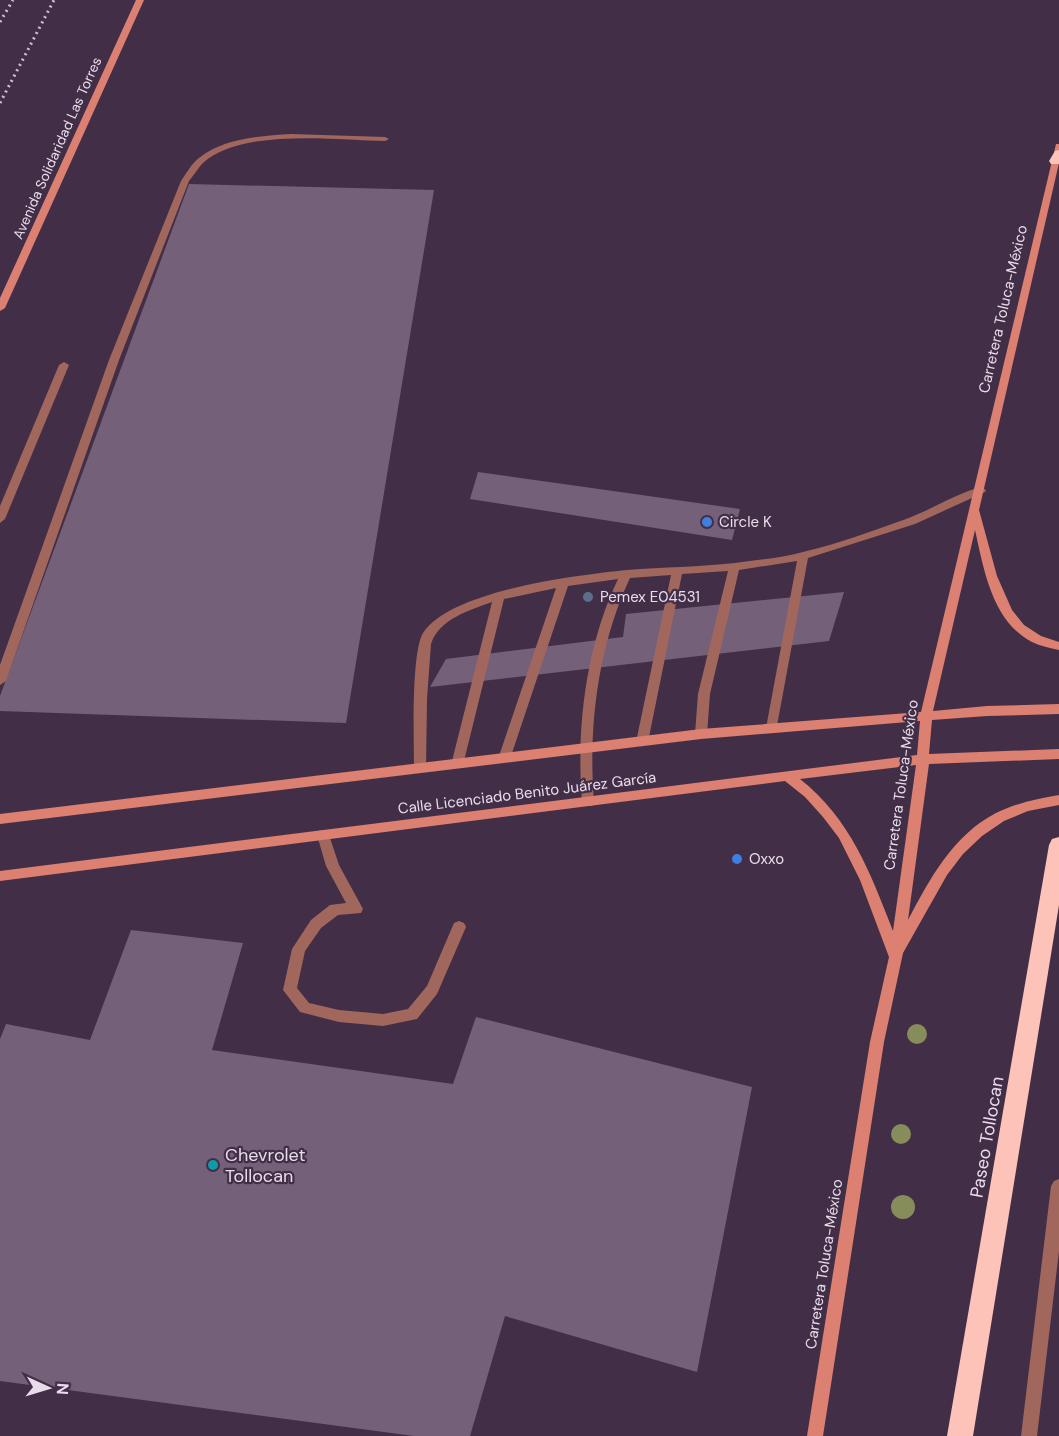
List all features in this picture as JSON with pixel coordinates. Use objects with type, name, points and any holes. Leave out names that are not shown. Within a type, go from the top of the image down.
[{"type":"highway","name":"Paseo Tollocan","points":[[960,1436],[1059,845]]},
{"type":"main road","name":"Avenida Solidaridad Las Torres","points":[[0,308],[140,0]]},
{"type":"main road","name":"Carretera Toluca-México","points":[[815,1436],[877,1042],[896,956],[923,759],[926,716],[981,489],[1059,146]]},
{"type":"main road","points":[[975,512],[999,603],[1007,616],[1035,638],[1059,646]]},
{"type":"main road","points":[[0,819],[701,734],[926,716],[1059,709]]},
{"type":"main road","name":"Calle Licenciado Benito Juárez García","points":[[0,876],[923,759],[1059,754]]},
{"type":"main road","points":[[787,776],[809,790],[860,861],[896,956]]},
{"type":"main road","points":[[896,956],[948,861],[964,843],[1002,816],[1024,807],[1059,800]]},
{"type":"street","points":[[0,681],[114,360],[185,181],[202,159],[234,143],[274,138],[385,139]]},
{"type":"street","points":[[0,519],[64,365]]},
{"type":"street","points":[[420,768],[420,713],[427,637],[447,616],[500,596],[563,584],[626,574],[734,567],[803,556],[911,521],[981,489]]},
{"type":"street","points":[[772,729],[803,556]]},
{"type":"street","points":[[701,734],[704,694],[734,567]]},
{"type":"street","points":[[642,742],[677,571]]},
{"type":"street","points":[[588,802],[586,749],[603,631],[615,593],[626,574]]},
{"type":"street","points":[[504,759],[563,584]]},
{"type":"street","points":[[457,765],[500,596]]},
{"type":"street","points":[[322,835],[333,866],[356,909],[335,909],[316,924],[298,949],[290,990],[305,1008],[339,1016],[383,1020],[412,1016],[432,990],[459,927]]},
{"type":"street","points":[[1029,1436],[1059,1186]]},
{"type":"building","points":[[189,184],[434,190],[346,723],[0,711],[0,696]]},
{"type":"building","points":[[478,472],[740,509],[732,540],[470,499]]},
{"type":"building","points":[[844,592],[829,641],[430,687],[446,659],[623,637],[626,614]]},
{"type":"building","name":"Chevrolet Tollocan","points":[[131,930],[243,943],[212,1050],[453,1084],[476,1017],[752,1087],[697,1372],[505,1316],[470,1436],[414,1436],[0,1381],[0,1039],[6,1024],[90,1040]]},
{"type":"railway","points":[[0,22],[13,0]]},
{"type":"railway","points":[[0,103],[54,0]]},
{"type":"place","name":"Circle K","points":[[707,522]]},
{"type":"place","name":"Pemex E04531","points":[[588,597]]},
{"type":"place","name":"Oxxo","points":[[737,859]]},
{"type":"place","name":"Chevrolet Tollocan","points":[[213,1165]]}]
